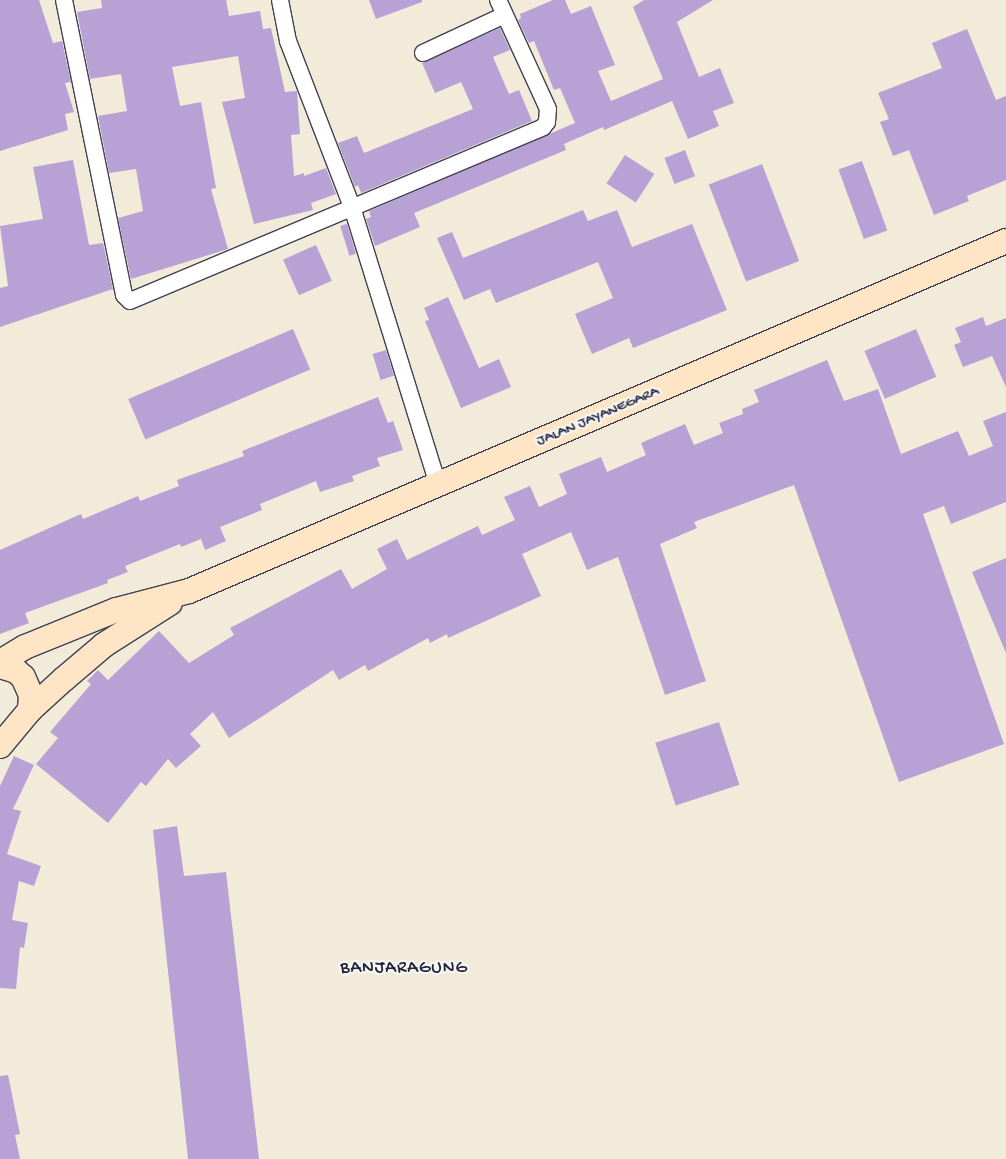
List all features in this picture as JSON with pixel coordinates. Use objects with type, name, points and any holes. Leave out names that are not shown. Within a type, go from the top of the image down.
[{"type":"main road","name":"JALAN JAYANEGARA","points":[[0,662],[25,647],[116,610],[188,591],[1006,241]]},
{"type":"main road","name":"JALAN JAYANEGARA","points":[[0,746],[30,710],[104,645],[188,591]]},
{"type":"main road","points":[[0,666],[16,671],[23,677],[31,695],[30,710]]},
{"type":"street","points":[[64,0],[126,299],[135,300],[548,122],[548,109],[498,0]]},
{"type":"street","points":[[280,0],[288,41],[352,207],[438,484]]},
{"type":"street","points":[[423,53],[505,15]]},
{"type":"building","points":[[0,0],[39,0],[53,43],[62,41],[71,82],[65,83],[74,112],[65,114],[68,130],[0,151]]},
{"type":"building","points":[[101,0],[226,0],[229,16],[260,11],[263,29],[271,28],[285,92],[297,91],[300,134],[291,135],[294,176],[304,173],[304,176],[326,168],[336,194],[311,203],[313,210],[254,224],[222,102],[245,98],[238,56],[172,67],[180,106],[201,102],[216,188],[211,189],[228,249],[131,279],[118,218],[143,211],[136,169],[109,173],[98,116],[127,111],[121,74],[90,79],[77,12],[102,8]]},
{"type":"building","points":[[369,0],[422,0],[422,2],[376,19]]},
{"type":"building","points":[[553,0],[565,0],[571,14],[591,6],[615,65],[598,71],[611,101],[663,79],[633,7],[644,0],[713,0],[677,22],[699,77],[720,68],[734,103],[713,111],[719,126],[688,139],[672,101],[604,130],[603,127],[564,144],[566,150],[414,213],[420,227],[375,246],[366,219],[371,217],[369,211],[575,123],[560,88],[554,90],[534,41],[529,43],[518,20],[521,18],[520,14]]},
{"type":"building","points":[[500,28],[510,50],[493,57],[509,94],[519,90],[532,121],[361,193],[358,185],[355,187],[338,143],[357,136],[364,153],[473,109],[461,82],[435,93],[422,63]]},
{"type":"building","points":[[967,29],[996,100],[1006,96],[1006,180],[967,196],[969,201],[934,215],[909,150],[893,156],[880,122],[889,119],[878,93],[942,68],[932,43]]},
{"type":"building","points":[[685,150],[695,176],[674,184],[664,158]]},
{"type":"building","points":[[625,155],[654,174],[636,203],[606,184]]},
{"type":"building","points":[[73,160],[89,245],[103,243],[113,289],[0,327],[0,288],[8,286],[0,226],[43,219],[33,167]]},
{"type":"building","points":[[862,161],[887,231],[864,239],[839,170]]},
{"type":"building","points":[[762,164],[799,261],[746,282],[709,184]]},
{"type":"building","points":[[583,210],[588,221],[617,210],[632,247],[692,224],[727,310],[633,348],[629,338],[592,354],[575,314],[613,298],[598,262],[496,303],[490,289],[464,300],[437,238],[452,232],[463,258]]},
{"type":"building","points":[[347,224],[356,254],[349,256],[340,226]]},
{"type":"building","points":[[316,245],[332,281],[299,295],[283,260]]},
{"type":"building","points":[[448,297],[479,368],[499,359],[511,387],[461,408],[425,321],[429,320],[424,308]]},
{"type":"building","points":[[983,317],[986,326],[1006,318],[1006,387],[992,356],[963,367],[954,345],[961,342],[955,328]]},
{"type":"building","points":[[293,329],[310,370],[145,439],[128,399]]},
{"type":"building","points":[[916,329],[936,377],[885,399],[864,351]]},
{"type":"building","points":[[386,350],[394,376],[381,380],[373,354]]},
{"type":"building","points":[[827,360],[844,401],[878,389],[901,454],[958,431],[969,456],[993,446],[983,421],[1006,412],[1006,502],[951,524],[944,506],[923,514],[1004,744],[899,782],[794,485],[694,522],[697,528],[660,544],[706,681],[665,695],[618,557],[587,570],[571,532],[522,554],[541,596],[448,638],[447,634],[430,643],[428,638],[368,671],[365,665],[339,680],[333,670],[229,738],[213,712],[190,734],[201,746],[176,768],[168,759],[146,786],[141,782],[108,823],[36,764],[58,738],[50,732],[91,684],[87,681],[98,670],[108,680],[159,631],[189,663],[234,635],[230,628],[341,569],[352,589],[387,569],[377,549],[397,539],[407,560],[478,526],[482,535],[515,520],[504,497],[530,486],[539,507],[567,494],[559,474],[601,457],[607,472],[646,455],[641,443],[685,424],[694,445],[723,433],[719,423],[743,414],[742,409],[759,402],[754,390]]},
{"type":"building","points":[[378,397],[388,423],[393,421],[403,450],[377,458],[380,466],[352,476],[354,481],[320,492],[316,481],[260,504],[262,510],[220,527],[226,541],[205,550],[201,539],[181,547],[180,544],[125,566],[128,572],[107,580],[108,583],[25,613],[29,623],[0,634],[0,550],[81,514],[83,519],[138,496],[140,501],[179,486],[177,480],[244,456],[242,451]]},
{"type":"building","points":[[1006,558],[1006,653],[972,572]]},
{"type":"building","points":[[719,722],[739,785],[676,805],[655,743]]},
{"type":"building","points":[[14,756],[34,765],[13,809],[21,811],[7,854],[41,866],[34,886],[19,881],[12,920],[28,923],[24,948],[20,947],[16,989],[0,988],[0,786]]},
{"type":"building","points":[[177,826],[184,876],[226,872],[259,1159],[188,1159],[153,830]]},
{"type":"building","points":[[8,1075],[20,1134],[15,1135],[20,1159],[0,1159],[0,1076]]},
{"type":"district","name":"BANJARAGUNG","points":[[404,969]]}]
